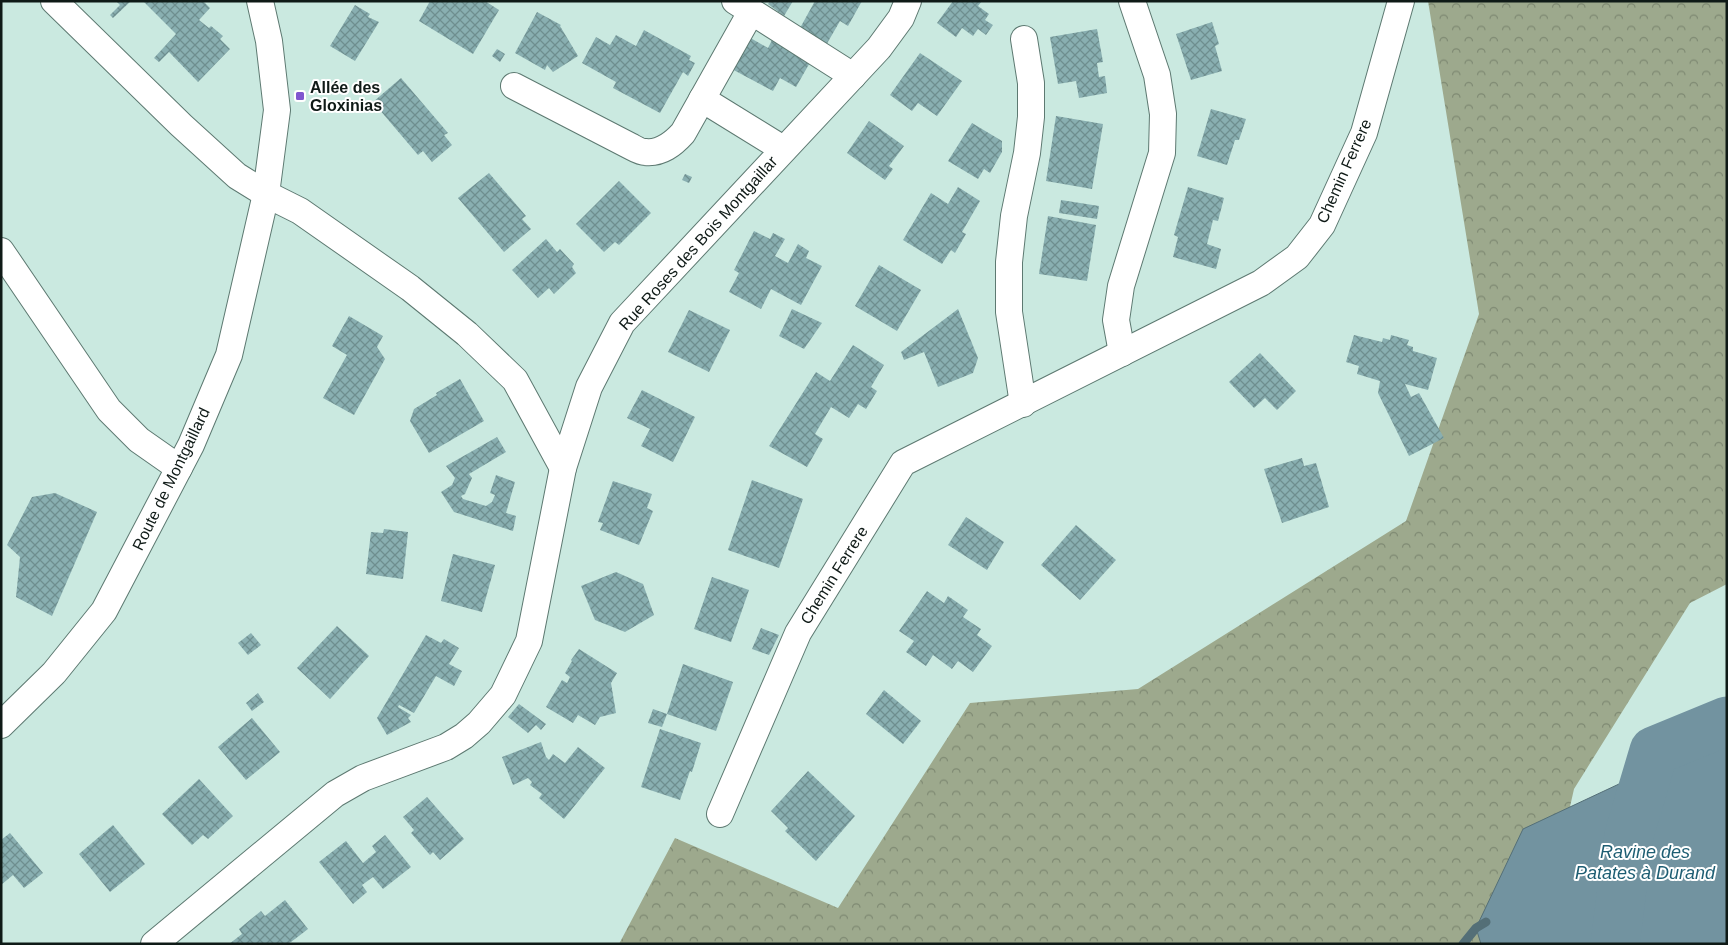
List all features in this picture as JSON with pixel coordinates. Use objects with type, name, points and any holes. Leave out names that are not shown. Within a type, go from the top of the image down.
[{"type":"street","points":[[54,1],[195,138],[237,176],[308,216],[410,288],[467,334],[515,380],[563,468]]},
{"type":"street","name":"Route de Montgaillard","points":[[1,725],[54,673],[104,611],[191,444],[228,355],[266,194],[277,110],[269,41],[260,1]]},
{"type":"street","name":"Rue Roses des Bois Montgaillar","points":[[154,944],[335,794],[363,778],[446,746],[464,736],[492,710],[503,695],[529,641],[563,468],[589,387],[622,323],[879,48],[901,18],[908,1]]},
{"type":"street","points":[[1122,353],[1116,320],[1121,286],[1162,153],[1163,114],[1157,75],[1132,1]]},
{"type":"street","name":"Chemin Ferrere","points":[[720,814],[798,633],[903,463],[1261,283],[1298,257],[1322,225],[1364,133],[1401,1]]},
{"type":"street","points":[[514,86],[644,152],[659,150],[672,145],[683,133],[702,99],[739,4],[853,76]]},
{"type":"street","points":[[1023,404],[1009,312],[1009,262],[1014,216],[1027,153],[1031,117],[1031,83],[1024,40]]},
{"type":"street","name":"Rue Roses des Bois Montgaillar","points":[[702,99],[783,149]]},
{"type":"street","points":[[1,251],[109,410],[139,440],[179,468]]},
{"type":"green space","points":[[1428,1],[1727,1],[1727,584],[1690,603],[1574,789],[1539,944],[619,944],[675,838],[838,908],[970,703],[1138,689],[1406,521],[1479,314]]},
{"type":"water","name":"Ravine des Patates à Durand","points":[[1727,713],[1727,944],[1481,944],[1476,928],[1523,829],[1651,769]]},
{"type":"building","points":[[116,1],[131,1],[113,18],[110,15],[120,5]]},
{"type":"building","points":[[143,1],[203,1],[210,8],[199,20],[209,28],[211,26],[223,36],[220,39],[230,49],[198,82],[169,52],[159,62],[154,58],[176,34]]},
{"type":"building","points":[[430,1],[485,1],[499,10],[473,54],[419,21]]},
{"type":"building","points":[[770,1],[793,1],[784,16],[768,4]]},
{"type":"building","points":[[815,1],[862,1],[848,26],[840,21],[825,47],[800,28]]},
{"type":"building","points":[[953,1],[982,1],[978,6],[989,14],[985,20],[993,25],[986,35],[978,29],[973,36],[962,28],[956,37],[937,23]]},
{"type":"building","points":[[355,5],[370,14],[368,17],[379,22],[355,61],[330,46]]},
{"type":"building","points":[[537,12],[561,25],[578,56],[553,72],[547,65],[545,70],[515,53]]},
{"type":"building","points":[[1212,22],[1219,44],[1215,46],[1222,71],[1191,80],[1176,34]]},
{"type":"building","points":[[1097,29],[1103,62],[1097,63],[1099,77],[1105,76],[1107,93],[1079,98],[1076,81],[1058,84],[1050,37]]},
{"type":"building","points":[[644,30],[691,56],[689,60],[695,63],[688,76],[683,72],[660,113],[613,88],[616,82],[582,63],[596,37],[610,45],[616,35],[636,46]]},
{"type":"building","points":[[747,36],[768,48],[774,36],[812,59],[796,87],[780,78],[773,91],[728,67]]},
{"type":"building","points":[[497,49],[505,54],[500,62],[492,56]]},
{"type":"building","points":[[920,53],[962,81],[937,116],[918,103],[912,111],[890,95]]},
{"type":"building","points":[[401,78],[448,133],[444,135],[452,145],[432,162],[423,151],[418,155],[373,102]]},
{"type":"building","points":[[1211,109],[1246,119],[1239,140],[1235,140],[1227,165],[1197,156]]},
{"type":"building","points":[[1056,116],[1103,124],[1092,189],[1046,181]]},
{"type":"building","points":[[869,121],[904,146],[889,166],[893,169],[885,180],[847,153]]},
{"type":"building","points":[[972,123],[1002,141],[1002,152],[990,173],[984,169],[978,179],[948,161]]},
{"type":"building","points":[[489,173],[526,216],[522,219],[531,229],[504,252],[458,198]]},
{"type":"building","points":[[685,174],[692,177],[689,183],[682,180]]},
{"type":"building","points":[[619,181],[651,213],[619,245],[615,242],[604,252],[576,224]]},
{"type":"building","points":[[958,187],[980,201],[962,232],[966,234],[955,253],[951,250],[942,264],[903,240],[931,193],[948,204]]},
{"type":"building","points":[[1188,187],[1224,198],[1218,221],[1213,220],[1207,244],[1221,249],[1216,269],[1173,257],[1178,237],[1174,235]]},
{"type":"building","points":[[1061,200],[1099,206],[1097,219],[1059,213]]},
{"type":"building","points":[[1048,216],[1096,225],[1087,281],[1039,274]]},
{"type":"building","points":[[754,231],[770,239],[773,233],[785,239],[775,256],[788,263],[798,244],[809,251],[806,258],[822,266],[801,305],[771,289],[761,309],[729,292],[739,273],[734,270]]},
{"type":"building","points":[[546,239],[557,252],[560,249],[574,264],[572,267],[576,273],[554,294],[549,288],[538,298],[512,270]]},
{"type":"building","points":[[879,265],[921,290],[897,331],[855,306]]},
{"type":"building","points":[[792,309],[822,323],[804,349],[779,336]]},
{"type":"building","points":[[958,309],[978,358],[973,373],[938,387],[924,352],[904,360],[901,352]]},
{"type":"building","points":[[689,310],[730,330],[709,372],[668,352]]},
{"type":"building","points":[[349,316],[383,336],[377,347],[385,359],[354,415],[323,398],[347,355],[332,346]]},
{"type":"building","points":[[1354,335],[1382,342],[1383,338],[1390,340],[1391,335],[1409,340],[1407,345],[1413,347],[1413,351],[1437,358],[1428,390],[1405,384],[1411,397],[1419,393],[1444,438],[1409,456],[1378,393],[1380,381],[1357,374],[1359,366],[1346,362]]},
{"type":"building","points":[[853,345],[884,365],[871,387],[877,391],[866,409],[858,404],[849,418],[831,407],[815,434],[823,439],[807,467],[769,446],[816,372],[830,381]]},
{"type":"building","points":[[1260,353],[1296,391],[1277,410],[1265,398],[1254,408],[1229,382]]},
{"type":"building","points":[[460,379],[484,421],[429,453],[410,421],[414,409]]},
{"type":"building","points":[[642,390],[695,417],[673,462],[641,446],[650,429],[627,418]]},
{"type":"building","points":[[497,437],[506,452],[469,474],[472,478],[465,494],[461,496],[463,499],[486,506],[492,502],[495,495],[490,493],[496,475],[515,482],[506,513],[516,516],[513,531],[454,512],[441,492],[452,485],[455,478],[446,466]]},
{"type":"building","points":[[1302,458],[1304,466],[1316,463],[1329,507],[1282,523],[1264,469]]},
{"type":"building","points":[[752,480],[803,499],[779,568],[728,550]]},
{"type":"building","points":[[613,481],[652,494],[647,508],[653,511],[639,545],[600,530],[603,523],[598,522]]},
{"type":"building","points":[[55,493],[97,512],[52,616],[16,597],[20,557],[7,545],[32,497]]},
{"type":"building","points":[[966,517],[1004,542],[987,570],[948,545]]},
{"type":"building","points":[[1076,525],[1116,560],[1080,600],[1041,565]]},
{"type":"building","points":[[384,529],[408,532],[403,579],[366,574],[371,532],[383,533]]},
{"type":"building","points":[[453,554],[495,565],[482,612],[441,601]]},
{"type":"building","points":[[616,572],[643,584],[654,615],[625,632],[595,620],[581,586]]},
{"type":"building","points":[[712,577],[749,590],[731,642],[694,629]]},
{"type":"building","points":[[927,591],[944,603],[948,596],[968,610],[963,617],[981,629],[977,635],[992,646],[973,672],[958,661],[952,669],[933,655],[926,666],[906,652],[914,641],[899,631]]},
{"type":"building","points":[[337,626],[369,656],[330,699],[297,668]]},
{"type":"building","points":[[761,628],[779,635],[769,655],[752,649]]},
{"type":"building","points":[[251,633],[261,645],[248,655],[238,643]]},
{"type":"building","points":[[426,635],[441,643],[444,639],[459,648],[449,664],[462,671],[454,686],[436,676],[414,713],[399,705],[398,707],[411,715],[408,718],[411,722],[387,735],[377,718]]},
{"type":"building","points":[[579,649],[617,673],[611,683],[616,713],[600,717],[595,725],[578,715],[573,723],[546,707],[562,680],[567,683],[570,677],[565,673]]},
{"type":"building","points":[[683,664],[733,682],[716,731],[667,714]]},
{"type":"building","points":[[884,690],[921,721],[903,744],[866,714]]},
{"type":"building","points":[[258,693],[264,702],[252,711],[246,703]]},
{"type":"building","points":[[519,704],[546,724],[541,730],[536,725],[528,733],[508,717]]},
{"type":"building","points":[[653,709],[667,714],[662,727],[648,723]]},
{"type":"building","points":[[252,718],[280,752],[246,780],[218,747]]},
{"type":"building","points":[[660,729],[701,743],[692,772],[690,771],[680,800],[641,787]]},
{"type":"building","points":[[541,742],[546,757],[549,760],[553,754],[565,763],[578,747],[605,768],[564,819],[539,798],[542,794],[530,785],[532,782],[528,778],[513,785],[502,757]]},
{"type":"building","points":[[808,771],[855,816],[816,861],[785,831],[788,828],[771,811]]},
{"type":"building","points":[[199,779],[233,816],[208,839],[203,835],[192,845],[162,814]]},
{"type":"building","points":[[427,797],[464,839],[440,860],[433,852],[430,855],[411,833],[414,830],[403,817]]},
{"type":"building","points":[[113,825],[145,864],[110,892],[79,854]]},
{"type":"building","points":[[10,833],[43,873],[24,888],[13,875],[1,885],[1,840]]},
{"type":"building","points":[[385,835],[411,867],[383,889],[373,877],[362,885],[367,892],[353,904],[319,862],[346,841],[363,863],[376,852],[372,846]]},
{"type":"building","points":[[285,900],[308,929],[288,944],[229,944],[242,934],[239,929],[261,911],[265,916]]},
{"type":"waterway","name":"Ravine des Patates à Durand","points":[[1615,944],[1629,835],[1654,751],[1727,721]]},
{"type":"waterway","points":[[1463,944],[1476,928],[1486,922]]},
{"type":"place","name":"Allée des Gloxinias","points":[[300,96]]}]
